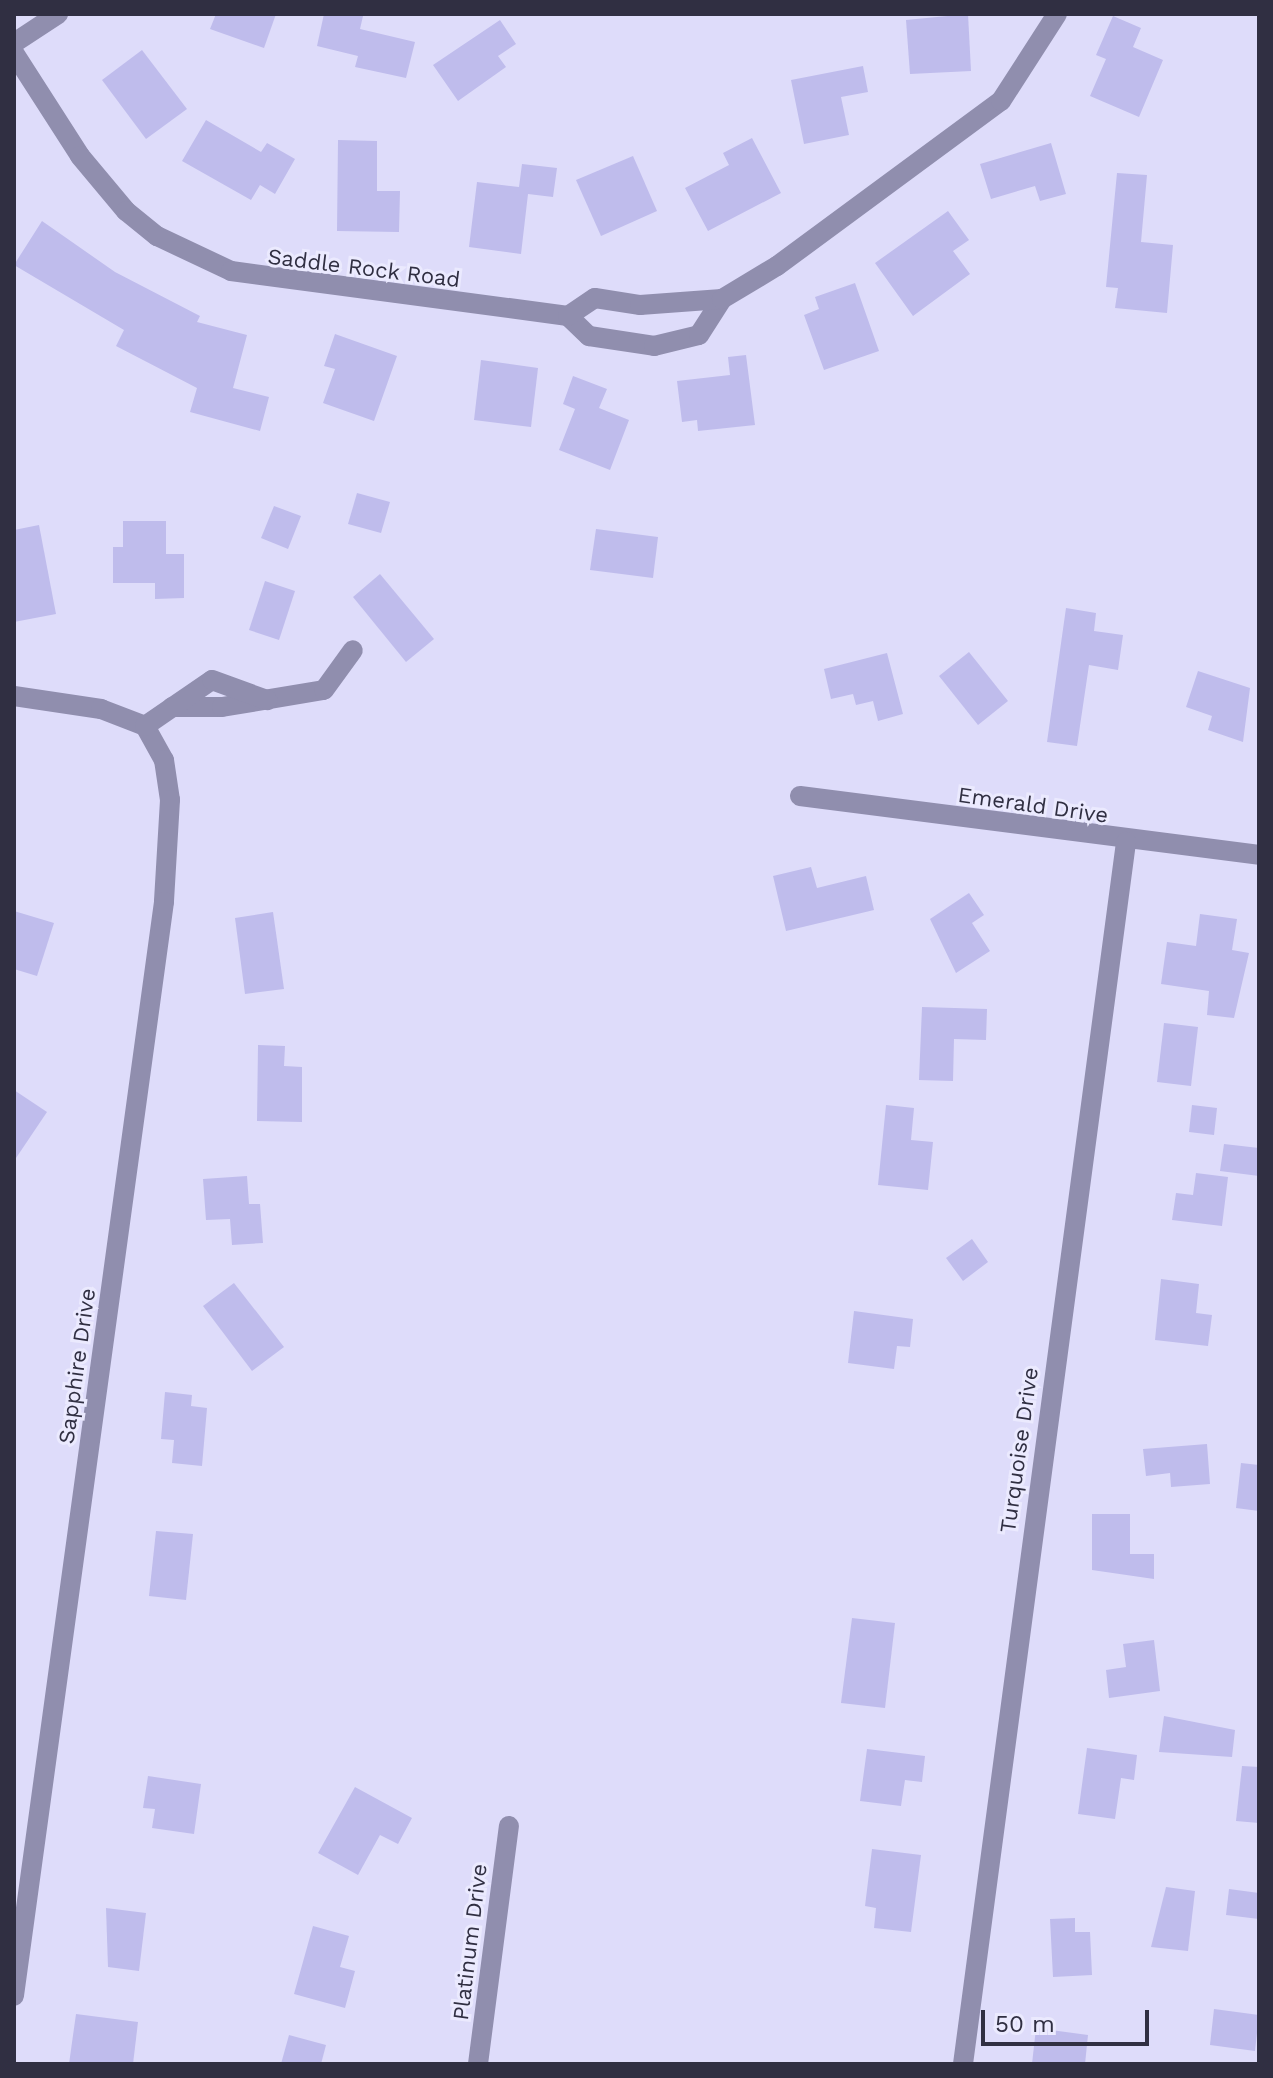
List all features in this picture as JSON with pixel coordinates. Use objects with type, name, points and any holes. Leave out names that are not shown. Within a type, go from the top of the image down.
[{"type":"street","points":[[14,43],[58,14]]},
{"type":"street","name":"Saddle Rock Road","points":[[14,53],[103,186],[157,236],[194,256],[270,282],[568,316],[589,336],[679,343],[699,335],[722,299],[823,236],[1001,101],[1057,14]]},
{"type":"street","name":"Saddle Rock Road","points":[[568,316],[595,298],[640,305],[722,299]]},
{"type":"street","points":[[14,696],[101,709],[151,735],[172,707],[212,680],[267,700],[324,690],[353,650]]},
{"type":"street","name":"Sapphire Drive","points":[[14,1996],[169,862],[169,779],[151,735]]},
{"type":"street","name":"Emerald Drive","points":[[800,796],[1126,842],[1259,855]]},
{"type":"street","name":"Turquoise Drive","points":[[963,2064],[1126,842]]},
{"type":"street","name":"Platinum Drive","points":[[478,2064],[509,1826]]},
{"type":"building","points":[[216,14],[276,14],[264,48],[210,29]]},
{"type":"building","points":[[324,14],[363,16],[360,29],[415,42],[406,78],[355,67],[358,56],[317,46]]},
{"type":"building","points":[[968,14],[971,71],[910,74],[906,20]]},
{"type":"building","points":[[1113,16],[1141,28],[1133,47],[1163,60],[1139,117],[1090,96],[1106,59],[1096,55]]},
{"type":"building","points":[[500,20],[516,44],[498,56],[506,67],[458,101],[433,65]]},
{"type":"building","points":[[142,50],[187,109],[146,139],[102,80]]},
{"type":"building","points":[[863,66],[868,92],[841,97],[849,135],[804,144],[791,80]]},
{"type":"building","points":[[206,120],[261,152],[267,143],[295,159],[275,194],[260,185],[251,200],[182,161]]},
{"type":"building","points":[[752,138],[781,193],[708,231],[685,188],[729,165],[723,153]]},
{"type":"building","points":[[338,140],[377,141],[377,191],[400,191],[399,232],[337,231]]},
{"type":"building","points":[[1051,143],[1066,194],[1040,201],[1035,186],[991,199],[980,164]]},
{"type":"building","points":[[633,156],[657,211],[601,236],[576,180]]},
{"type":"building","points":[[522,164],[557,168],[553,197],[528,194],[521,254],[469,247],[477,182],[519,187]]},
{"type":"building","points":[[1117,173],[1147,175],[1141,242],[1173,245],[1167,313],[1115,308],[1118,288],[1106,287]]},
{"type":"building","points":[[948,211],[969,240],[953,251],[970,274],[913,316],[875,263]]},
{"type":"building","points":[[42,221],[115,272],[200,316],[197,322],[247,335],[233,388],[269,397],[260,431],[190,412],[197,388],[116,346],[124,330],[14,265]]},
{"type":"building","points":[[855,283],[879,351],[824,370],[804,315],[819,309],[815,297]]},
{"type":"building","points":[[335,334],[397,356],[374,421],[323,403],[335,369],[324,366]]},
{"type":"building","points":[[746,355],[755,425],[698,431],[697,420],[682,422],[677,381],[730,375],[728,357]]},
{"type":"building","points":[[481,360],[538,368],[531,427],[474,420]]},
{"type":"building","points":[[573,376],[607,389],[599,408],[629,420],[610,470],[559,450],[575,409],[563,404]]},
{"type":"building","points":[[357,493],[390,502],[381,533],[348,524]]},
{"type":"building","points":[[274,506],[301,516],[288,549],[261,538]]},
{"type":"building","points":[[123,521],[166,521],[166,554],[184,554],[184,598],[155,599],[155,583],[113,583],[113,547],[123,547]]},
{"type":"building","points":[[39,525],[56,614],[14,622],[14,530]]},
{"type":"building","points":[[596,529],[658,537],[653,578],[590,570]]},
{"type":"building","points":[[380,574],[434,639],[406,662],[353,597]]},
{"type":"building","points":[[265,581],[295,591],[279,640],[249,630]]},
{"type":"building","points":[[1066,608],[1096,613],[1094,631],[1123,635],[1118,670],[1089,665],[1077,746],[1047,742]]},
{"type":"building","points":[[969,652],[1008,701],[978,725],[939,676]]},
{"type":"building","points":[[887,653],[903,714],[878,721],[873,701],[856,705],[853,694],[831,699],[824,669]]},
{"type":"building","points":[[1198,671],[1250,688],[1243,742],[1208,730],[1212,716],[1186,707]]},
{"type":"building","points":[[811,867],[817,888],[866,876],[874,910],[786,931],[773,876]]},
{"type":"building","points":[[969,893],[984,915],[972,923],[990,951],[956,973],[930,919]]},
{"type":"building","points":[[14,911],[54,923],[37,976],[14,969]]},
{"type":"building","points":[[273,912],[284,989],[245,994],[235,918]]},
{"type":"building","points":[[1200,914],[1237,919],[1232,950],[1249,953],[1234,1018],[1207,1015],[1209,991],[1161,984],[1167,942],[1196,946]]},
{"type":"building","points":[[922,1007],[987,1009],[986,1040],[954,1039],[953,1081],[919,1080]]},
{"type":"building","points":[[1164,1023],[1198,1027],[1191,1086],[1157,1082]]},
{"type":"building","points":[[258,1045],[285,1046],[284,1066],[302,1067],[302,1122],[257,1121]]},
{"type":"building","points":[[14,1090],[47,1112],[14,1161]]},
{"type":"building","points":[[886,1105],[914,1108],[911,1140],[933,1142],[928,1190],[878,1185]]},
{"type":"building","points":[[1192,1105],[1217,1108],[1214,1135],[1189,1132]]},
{"type":"building","points":[[1224,1144],[1259,1148],[1259,1176],[1220,1171]]},
{"type":"building","points":[[1196,1173],[1228,1177],[1222,1226],[1172,1220],[1176,1193],[1193,1195]]},
{"type":"building","points":[[247,1176],[249,1204],[260,1204],[263,1243],[232,1245],[230,1219],[206,1220],[203,1179]]},
{"type":"building","points":[[972,1239],[988,1262],[963,1281],[946,1258]]},
{"type":"building","points":[[1161,1279],[1199,1284],[1196,1313],[1212,1315],[1208,1346],[1155,1340]]},
{"type":"building","points":[[234,1283],[284,1347],[252,1371],[203,1306]]},
{"type":"building","points":[[854,1311],[913,1319],[910,1347],[897,1346],[894,1369],[848,1363]]},
{"type":"building","points":[[165,1392],[192,1395],[191,1406],[207,1408],[202,1466],[172,1463],[174,1440],[161,1439]]},
{"type":"building","points":[[1207,1444],[1210,1484],[1171,1487],[1170,1473],[1146,1476],[1143,1449]]},
{"type":"building","points":[[1241,1463],[1259,1465],[1259,1511],[1236,1508]]},
{"type":"building","points":[[1092,1514],[1130,1514],[1130,1554],[1154,1554],[1154,1579],[1092,1570]]},
{"type":"building","points":[[156,1531],[193,1534],[186,1600],[149,1596]]},
{"type":"building","points":[[852,1618],[895,1623],[885,1708],[841,1703]]},
{"type":"building","points":[[1154,1640],[1160,1691],[1109,1698],[1106,1670],[1126,1667],[1123,1644]]},
{"type":"building","points":[[1164,1716],[1235,1730],[1232,1757],[1159,1752]]},
{"type":"building","points":[[1087,1748],[1137,1755],[1134,1780],[1121,1778],[1115,1819],[1078,1814]]},
{"type":"building","points":[[867,1749],[925,1756],[922,1782],[905,1780],[901,1806],[860,1801]]},
{"type":"building","points":[[1242,1766],[1259,1767],[1259,1823],[1236,1821]]},
{"type":"building","points":[[148,1776],[201,1784],[194,1834],[152,1828],[155,1809],[143,1808]]},
{"type":"building","points":[[355,1787],[412,1818],[398,1844],[380,1835],[358,1875],[318,1853]]},
{"type":"building","points":[[872,1849],[921,1855],[911,1932],[874,1928],[876,1908],[865,1906]]},
{"type":"building","points":[[1166,1887],[1195,1891],[1188,1951],[1151,1947]]},
{"type":"building","points":[[1229,1889],[1259,1893],[1259,1919],[1226,1915]]},
{"type":"building","points":[[106,1908],[146,1913],[139,1971],[108,1967]]},
{"type":"building","points":[[1075,1918],[1075,1932],[1090,1932],[1092,1975],[1053,1977],[1050,1919]]},
{"type":"building","points":[[313,1926],[349,1936],[340,1967],[355,1971],[345,2008],[294,1994]]},
{"type":"building","points":[[1214,2009],[1259,2015],[1255,2051],[1210,2045]]},
{"type":"building","points":[[76,2014],[138,2022],[133,2064],[69,2064]]},
{"type":"building","points":[[1036,2028],[1088,2035],[1085,2064],[1032,2064]]},
{"type":"building","points":[[289,2035],[326,2045],[321,2064],[281,2064]]}]
